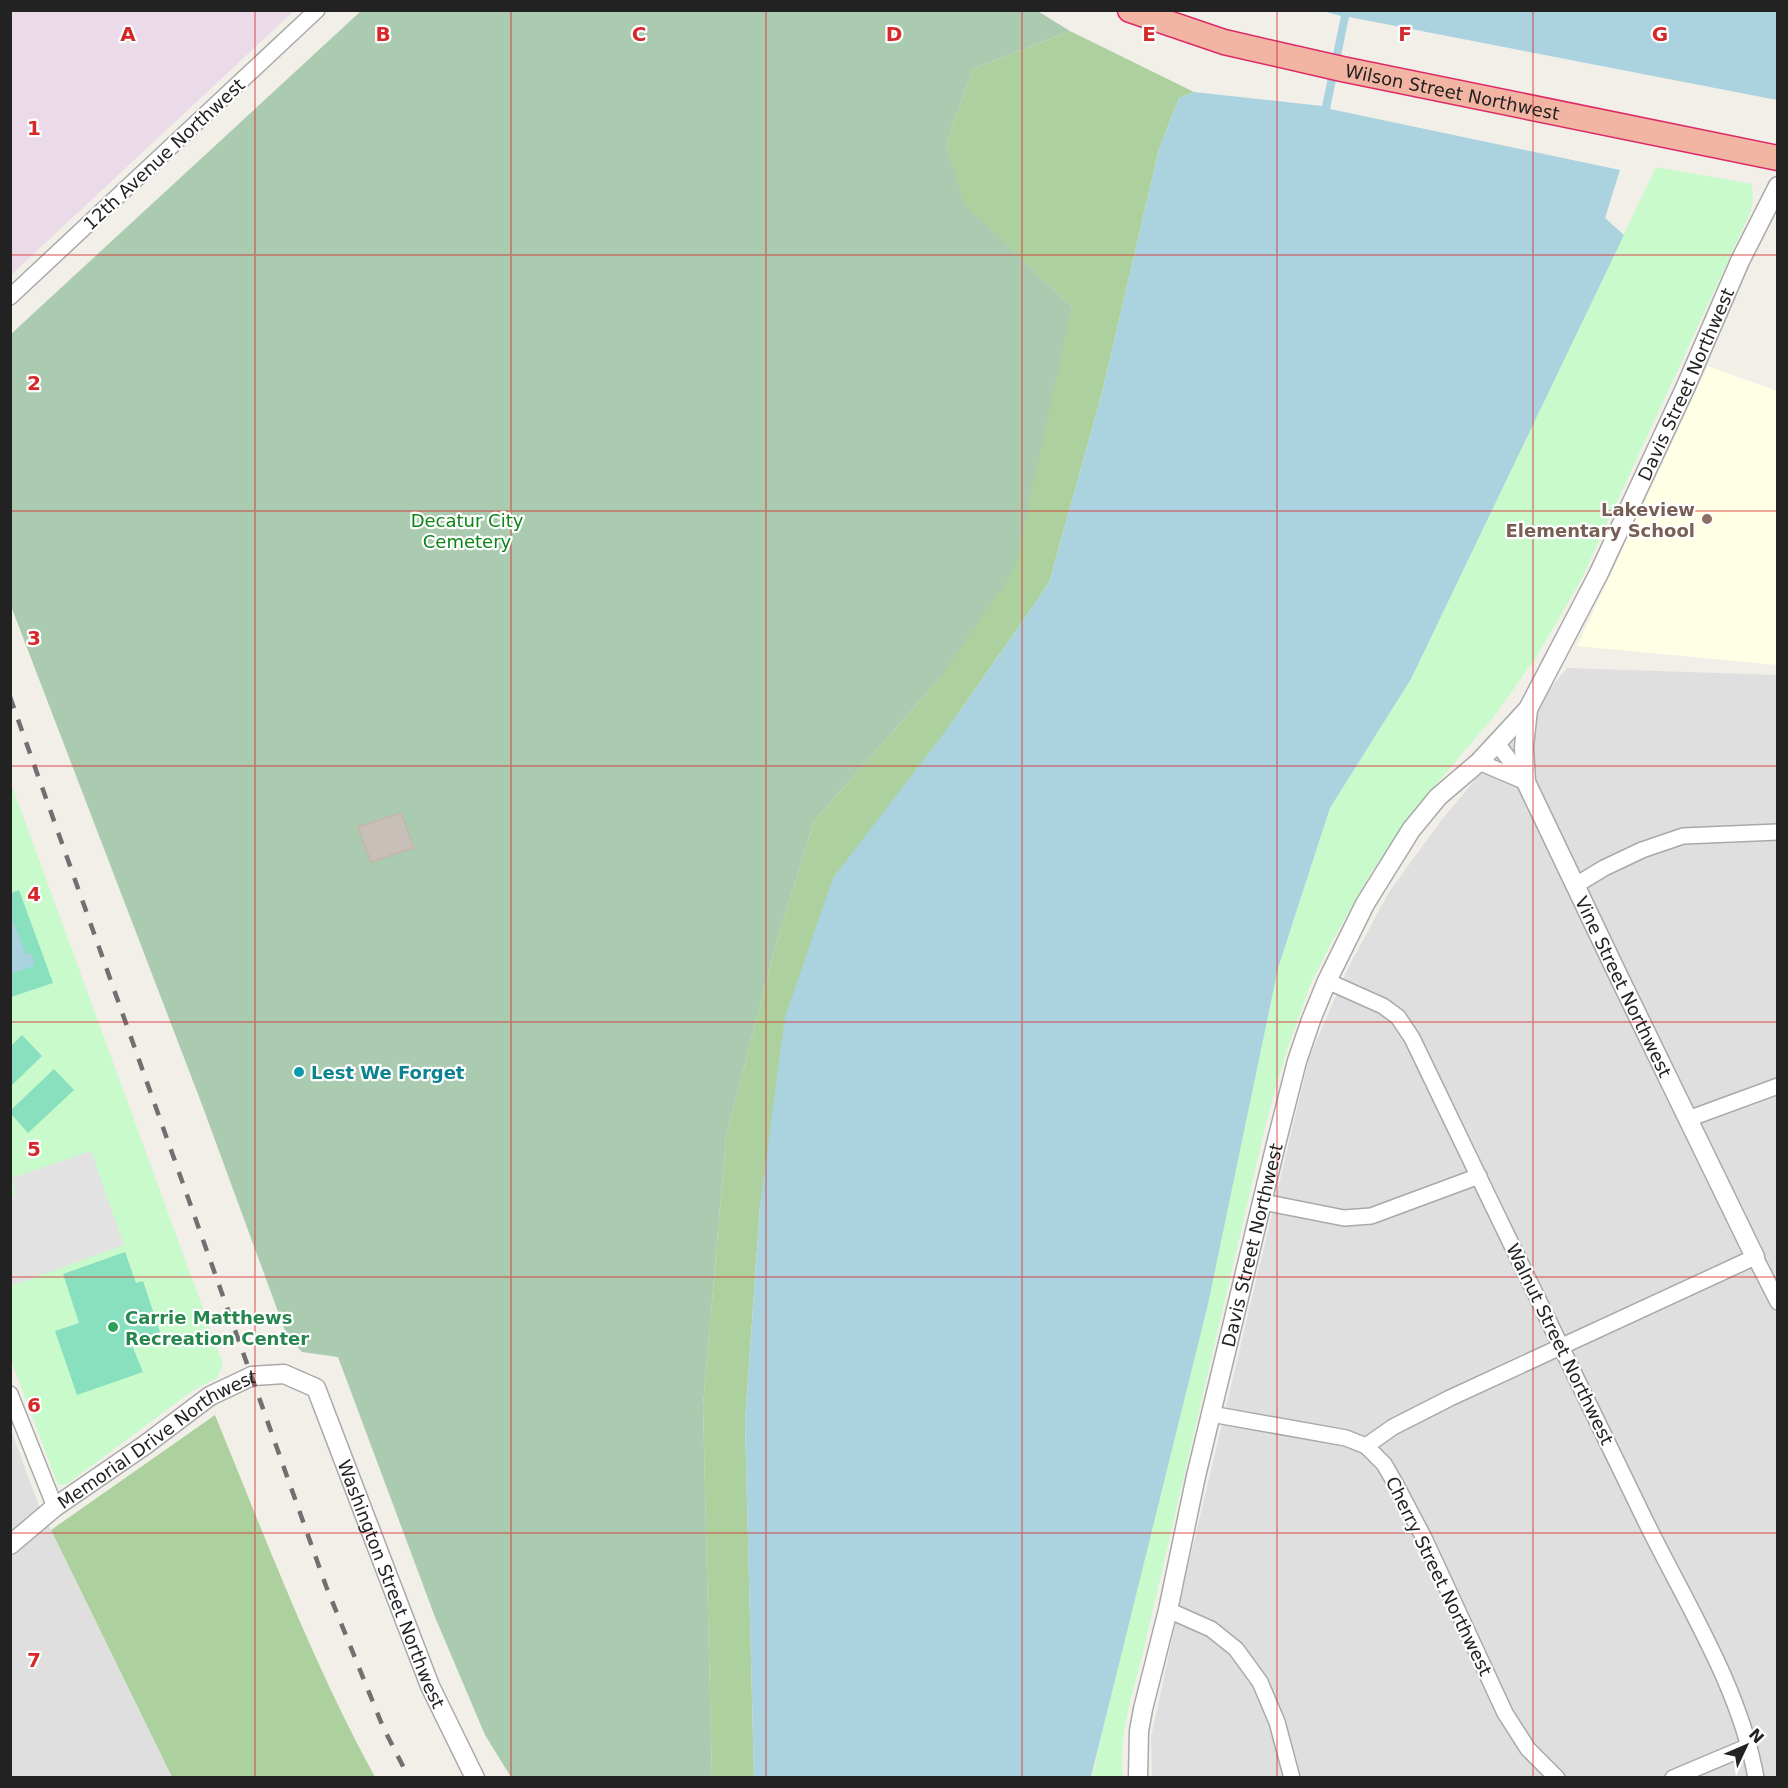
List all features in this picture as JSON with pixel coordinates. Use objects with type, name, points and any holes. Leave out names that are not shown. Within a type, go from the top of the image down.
[{"type":"highway","name":"Wilson Street Northwest","points":[[1130,10],[1224,42],[1334,67],[1778,158]]},
{"type":"street","name":"12th Avenue Northwest","points":[[10,297],[317,10]]},
{"type":"street","name":"Davis Street Northwest","points":[[1138,1778],[1139,1731],[1143,1710],[1168,1610],[1211,1414],[1297,1061],[1327,981],[1365,904],[1411,830],[1437,797],[1479,762],[1528,710],[1599,573],[1686,386],[1740,261],[1778,186]]},
{"type":"street","name":"Vine Street Northwest","points":[[1528,710],[1524,747],[1526,782],[1755,1257]]},
{"type":"street","points":[[1496,742],[1526,782]]},
{"type":"street","points":[[1479,762],[1526,782]]},
{"type":"street","points":[[1576,885],[1604,868],[1642,850],[1683,836],[1778,832]]},
{"type":"street","name":"Walnut Street Northwest","points":[[1327,981],[1383,1006],[1398,1017],[1412,1038],[1720,1670],[1749,1746],[1756,1778]]},
{"type":"street","points":[[1688,1119],[1778,1086]]},
{"type":"street","points":[[1263,1202],[1344,1218],[1371,1216],[1479,1176]]},
{"type":"street","points":[[1366,1446],[1393,1427],[1561,1346],[1755,1257],[1778,1302]]},
{"type":"street","name":"Memorial Drive Northwest","points":[[10,1545],[55,1507],[145,1445],[210,1396],[252,1376],[284,1374],[316,1388]]},
{"type":"street","name":"Washington Street Northwest","points":[[316,1388],[430,1686],[475,1778]]},
{"type":"street","points":[[10,1394],[55,1507]]},
{"type":"street","name":"Cherry Street Northwest","points":[[1211,1414],[1346,1438],[1366,1446],[1384,1464],[1424,1538],[1505,1713],[1528,1749],[1557,1778]]},
{"type":"street","points":[[1168,1610],[1211,1629],[1236,1649],[1260,1682],[1277,1722],[1292,1778]]},
{"type":"street","points":[[1673,1778],[1749,1746]]},
{"type":"shaded area","points":[[11,10],[294,10],[294,11],[11,275]]},
{"type":"shaded area","name":"Lakeview Elementary School","points":[[1708,366],[1777,391],[1777,665],[1577,646]]},
{"type":"shaded area","points":[[1567,668],[1777,675],[1777,1777],[1152,1778],[1151,1737],[1186,1575],[1309,1058],[1348,968],[1389,892],[1440,822]]},
{"type":"shaded area","points":[[91,1151],[124,1245],[11,1286],[11,1198],[15,1194],[12,1178]]},
{"type":"shaded area","points":[[10,1427],[39,1506],[172,1777],[11,1777]]},
{"type":"green space","name":"Decatur City Cemetery","points":[[1036,10],[1070,31],[973,69],[946,144],[964,204],[1072,307],[1015,569],[941,677],[814,821],[776,944],[726,1137],[703,1406],[712,1777],[511,1777],[485,1735],[435,1617],[338,1357],[302,1352],[287,1336],[201,1102],[11,606],[11,334],[361,11]]},
{"type":"green space","points":[[1070,31],[1194,92],[1179,98],[1159,149],[1102,393],[1049,583],[951,724],[760,1206],[745,1422],[754,1777],[712,1778],[703,1406],[726,1137],[776,944],[814,821],[941,677],[1072,307],[963,204],[946,144],[973,69]]},
{"type":"green space","points":[[1656,167],[1752,184],[1753,201],[1750,213],[1580,582],[1538,654],[1496,714],[1422,801],[1372,871],[1311,983],[1285,1056],[1267,1119],[1126,1719],[1122,1748],[1123,1777],[1092,1778],[1278,968],[1330,808],[1411,679]]},
{"type":"green space","points":[[11,783],[223,1363],[217,1378],[195,1389],[67,1484],[58,1485],[11,1360]]},
{"type":"green space","points":[[19,890],[53,983],[11,997],[11,893]]},
{"type":"green space","points":[[22,1035],[42,1056],[11,1086],[11,1046]]},
{"type":"green space","points":[[54,1069],[74,1090],[28,1133],[11,1114],[11,1110]]},
{"type":"green space","name":"Carrie Matthews Recreation Center","points":[[125,1252],[136,1283],[143,1281],[160,1332],[131,1343],[143,1372],[77,1395],[55,1331],[79,1323],[63,1274]]},
{"type":"green space","points":[[215,1415],[310,1644],[375,1777],[172,1777],[51,1530]]},
{"type":"water","points":[[1322,11],[1777,11],[1777,100],[1349,17],[1330,109],[1620,170],[1605,218],[1624,235],[1411,679],[1330,808],[1278,968],[1208,1304],[1091,1777],[754,1778],[745,1422],[760,1206],[785,1017],[833,878],[951,724],[1049,583],[1102,393],[1159,149],[1179,98],[1194,92],[1322,106],[1341,16]]},
{"type":"water","points":[[10,912],[26,955],[31,953],[35,965],[11,974]]},
{"type":"building","points":[[401,813],[414,848],[371,862],[358,827]]},
{"type":"railway","points":[[10,697],[326,1586],[383,1727],[409,1778]]},
{"type":"place","name":"Lakeview Elementary School","points":[[1707,519]]},
{"type":"place","name":"Lest We Forget","points":[[299,1072]]},
{"type":"place","name":"Carrie Matthews Recreation Center","points":[[113,1327]]}]
